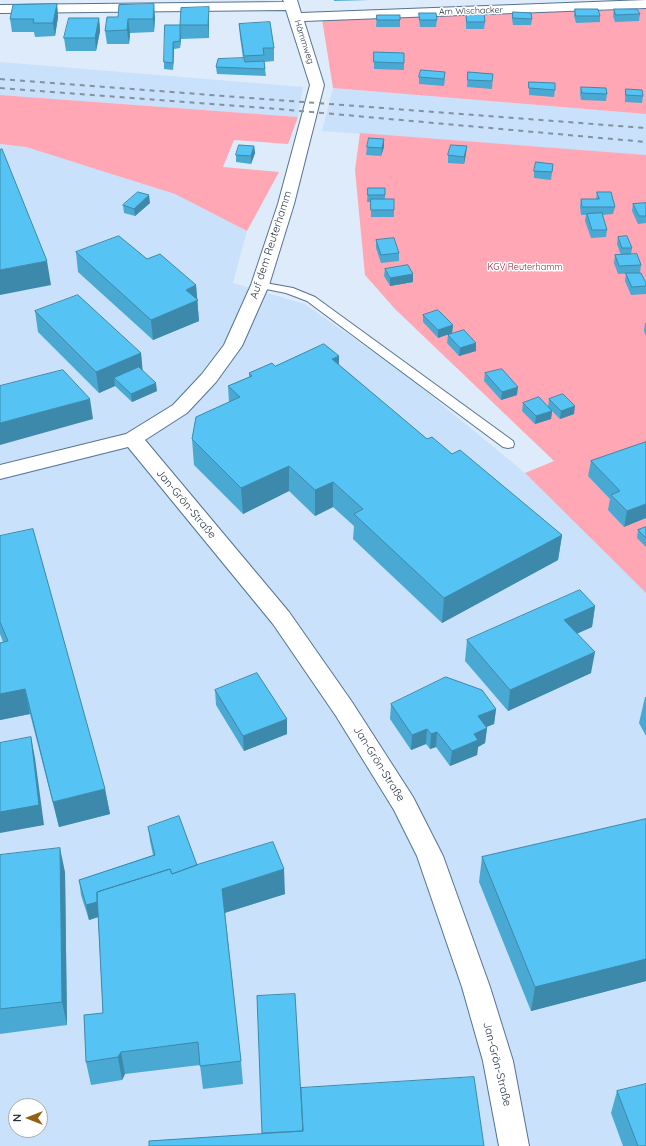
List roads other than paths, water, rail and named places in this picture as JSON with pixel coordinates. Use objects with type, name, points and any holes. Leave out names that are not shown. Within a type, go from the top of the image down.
[{"type":"street","name":"Am Wischacker","points":[[0,9],[292,8],[646,4]]},
{"type":"street","name":"Hämmweg","points":[[292,8],[317,85]]},
{"type":"street","name":"Auf dem Reuterhamm","points":[[0,472],[132,439],[180,409],[209,378],[233,346],[260,285],[286,204],[317,85]]},
{"type":"street","name":"Jan-Grön-Straße","points":[[132,439],[281,618],[344,709],[404,804],[430,856],[453,916],[476,987],[498,1061],[514,1146]]},
{"type":"lane","points":[[260,285],[290,290],[312,299],[508,444]]},
{"type":"railway","points":[[0,79],[646,128]]},
{"type":"railway","points":[[0,88],[278,109],[646,142]]},
{"type":"park label","name":"KGV Reuterhamm","points":[[525,267]]}]
